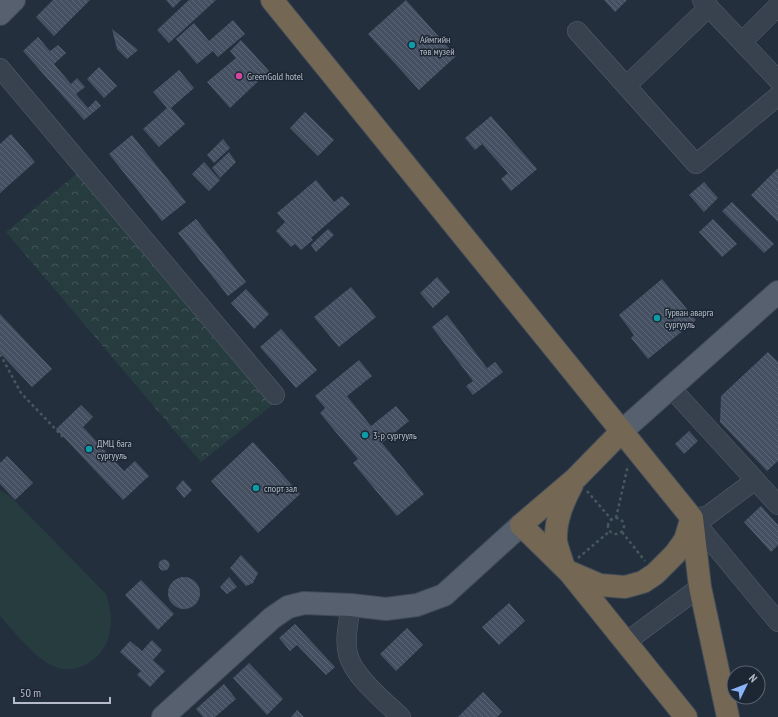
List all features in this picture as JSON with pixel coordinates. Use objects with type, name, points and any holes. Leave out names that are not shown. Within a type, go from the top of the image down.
[{"type":"highway","points":[[272,0],[692,518],[700,587],[728,717]]},
{"type":"highway","points":[[622,431],[560,508],[556,541],[570,566],[626,642],[686,717]]},
{"type":"highway","points":[[580,483],[521,524],[570,566],[600,585],[625,587],[643,582],[655,574],[675,554],[684,540],[692,518]]},
{"type":"main road","points":[[0,14],[14,0]]},
{"type":"main road","points":[[622,431],[778,292]]},
{"type":"main road","points":[[163,717],[272,618],[288,607],[304,603],[351,605],[386,609],[416,605],[444,595],[521,524]]},
{"type":"street","points":[[626,86],[705,3],[778,80]]},
{"type":"street","points":[[742,42],[778,6]]},
{"type":"street","points":[[577,31],[696,164],[778,96]]},
{"type":"street","points":[[0,68],[275,395]]},
{"type":"street","points":[[671,388],[778,505]]},
{"type":"street","points":[[692,518],[706,516],[754,480]]},
{"type":"street","points":[[692,518],[778,622]]},
{"type":"street","points":[[626,642],[700,587]]},
{"type":"street","points":[[351,605],[348,634],[348,654],[355,669],[401,717]]},
{"type":"path","points":[[0,354],[21,393],[63,437]]},
{"type":"path","points":[[616,518],[628,464]]},
{"type":"path","points":[[580,483],[611,520]]},
{"type":"path","points":[[616,518],[621,520],[624,524],[622,532],[617,534],[610,531],[608,526],[611,520],[616,518]]},
{"type":"path","points":[[570,566],[610,531]]},
{"type":"path","points":[[622,532],[655,574]]},
{"type":"green space","points":[[80,171],[275,403],[201,462],[6,232]]},
{"type":"green space","points":[[0,490],[11,497],[106,594],[111,615],[111,625],[106,644],[94,659],[81,667],[74,669],[57,668],[46,662],[25,644],[0,616]]},
{"type":"building","points":[[53,0],[90,0],[54,36],[36,17]]},
{"type":"building","points":[[166,0],[181,0],[173,8]]},
{"type":"building","points":[[189,0],[216,0],[169,43],[157,30]]},
{"type":"building","name":"Аймгийн төв музей","points":[[406,0],[456,56],[419,90],[368,34]]},
{"type":"building","points":[[604,0],[627,0],[615,12]]},
{"type":"building","points":[[233,20],[245,34],[218,57],[213,51],[197,64],[176,39],[194,23],[209,41]]},
{"type":"building","points":[[112,29],[138,50],[127,59],[117,49]]},
{"type":"building","points":[[38,37],[50,51],[58,45],[66,53],[54,64],[71,84],[77,78],[85,87],[76,94],[88,108],[96,100],[101,106],[84,120],[23,51]]},
{"type":"building","name":"GreenGold hotel","points":[[241,40],[269,71],[230,108],[207,82],[236,58],[230,51]]},
{"type":"building","points":[[99,67],[117,86],[104,98],[87,79]]},
{"type":"building","points":[[179,70],[194,88],[171,108],[185,124],[159,147],[143,129],[167,108],[153,92]]},
{"type":"building","points":[[305,112],[334,140],[318,156],[290,128]]},
{"type":"building","points":[[491,116],[537,169],[511,191],[501,179],[508,173],[482,144],[475,150],[465,138]]},
{"type":"building","points":[[11,134],[35,162],[0,193],[0,144]]},
{"type":"building","points":[[132,135],[186,202],[162,221],[109,154]]},
{"type":"building","points":[[223,139],[230,148],[214,163],[207,155]]},
{"type":"building","points":[[229,152],[236,162],[220,178],[212,168]]},
{"type":"building","points":[[204,162],[220,180],[209,191],[192,174]]},
{"type":"building","points":[[778,168],[778,222],[751,195]]},
{"type":"building","points":[[316,180],[334,202],[342,196],[350,204],[311,238],[313,240],[301,250],[295,244],[291,247],[276,231],[285,222],[277,213]]},
{"type":"building","points":[[704,182],[718,198],[704,212],[689,195]]},
{"type":"building","points":[[732,202],[774,244],[764,253],[722,211]]},
{"type":"building","points":[[196,219],[246,282],[228,296],[178,233]]},
{"type":"building","points":[[713,219],[737,244],[722,257],[699,232]]},
{"type":"building","points":[[328,229],[334,235],[316,252],[311,245]]},
{"type":"building","points":[[437,277],[450,292],[433,308],[420,293]]},
{"type":"building","name":"Гурван аварга сургууль","points":[[662,279],[696,320],[648,359],[631,338],[634,335],[619,315]]},
{"type":"building","points":[[351,287],[376,317],[339,347],[314,317]]},
{"type":"building","points":[[246,289],[269,314],[254,329],[231,303]]},
{"type":"building","points":[[0,314],[52,369],[32,387],[0,353]]},
{"type":"building","points":[[447,315],[487,368],[495,362],[503,372],[473,395],[466,386],[473,381],[432,327]]},
{"type":"building","points":[[281,329],[317,370],[296,388],[260,347]]},
{"type":"building","points":[[768,352],[778,362],[778,461],[767,471],[720,422],[721,396]]},
{"type":"building","name":"3-р сургууль","points":[[359,360],[372,376],[347,396],[371,426],[396,406],[409,421],[382,443],[424,494],[397,516],[353,463],[358,459],[320,413],[325,408],[315,396]]},
{"type":"building","name":"ДМЦ бага сургууль","points":[[81,405],[93,417],[83,427],[124,471],[135,461],[149,476],[123,500],[56,429]]},
{"type":"building","points":[[689,431],[698,441],[684,454],[675,444]]},
{"type":"building","name":"спорт зал","points":[[253,442],[300,494],[258,533],[211,481]]},
{"type":"building","points":[[7,456],[33,483],[15,500],[0,484],[0,463]]},
{"type":"building","points":[[183,480],[192,490],[184,498],[176,488]]},
{"type":"building","points":[[761,506],[778,525],[778,545],[771,552],[744,522]]},
{"type":"building","points":[[241,555],[258,573],[253,583],[246,586],[230,568]]},
{"type":"building","points":[[164,559],[168,561],[170,565],[168,569],[164,571],[160,569],[158,565],[160,561]]},
{"type":"building","points":[[181,577],[187,577],[196,581],[200,593],[196,605],[187,609],[181,609],[172,605],[168,596],[168,590],[172,581]]},
{"type":"building","points":[[229,577],[237,587],[227,594],[220,587]]},
{"type":"building","points":[[141,580],[174,614],[158,630],[125,595]]},
{"type":"building","points":[[509,603],[525,621],[499,645],[482,627]]},
{"type":"building","points":[[295,624],[335,667],[326,675],[297,645],[290,651],[279,638]]},
{"type":"building","points":[[407,628],[423,645],[396,671],[380,654]]},
{"type":"building","points":[[152,640],[162,650],[153,660],[165,671],[150,687],[137,675],[141,671],[120,652],[130,641],[142,651]]},
{"type":"building","points":[[249,663],[283,699],[267,715],[233,678]]},
{"type":"building","points":[[224,684],[236,699],[215,717],[203,717],[196,709]]},
{"type":"building","points":[[483,692],[502,712],[497,717],[458,717]]},
{"type":"building","points":[[297,710],[304,717],[291,717]]},
{"type":"place","name":"Аймгийн төв музей","points":[[412,45]]},
{"type":"place","name":"GreenGold hotel","points":[[239,76]]},
{"type":"place","name":"Гурван аварга сургууль","points":[[657,318]]},
{"type":"place","name":"3-р сургууль","points":[[365,435]]},
{"type":"place","name":"ДМЦ бага сургууль","points":[[89,449]]},
{"type":"place","name":"спорт зал","points":[[256,488]]}]
